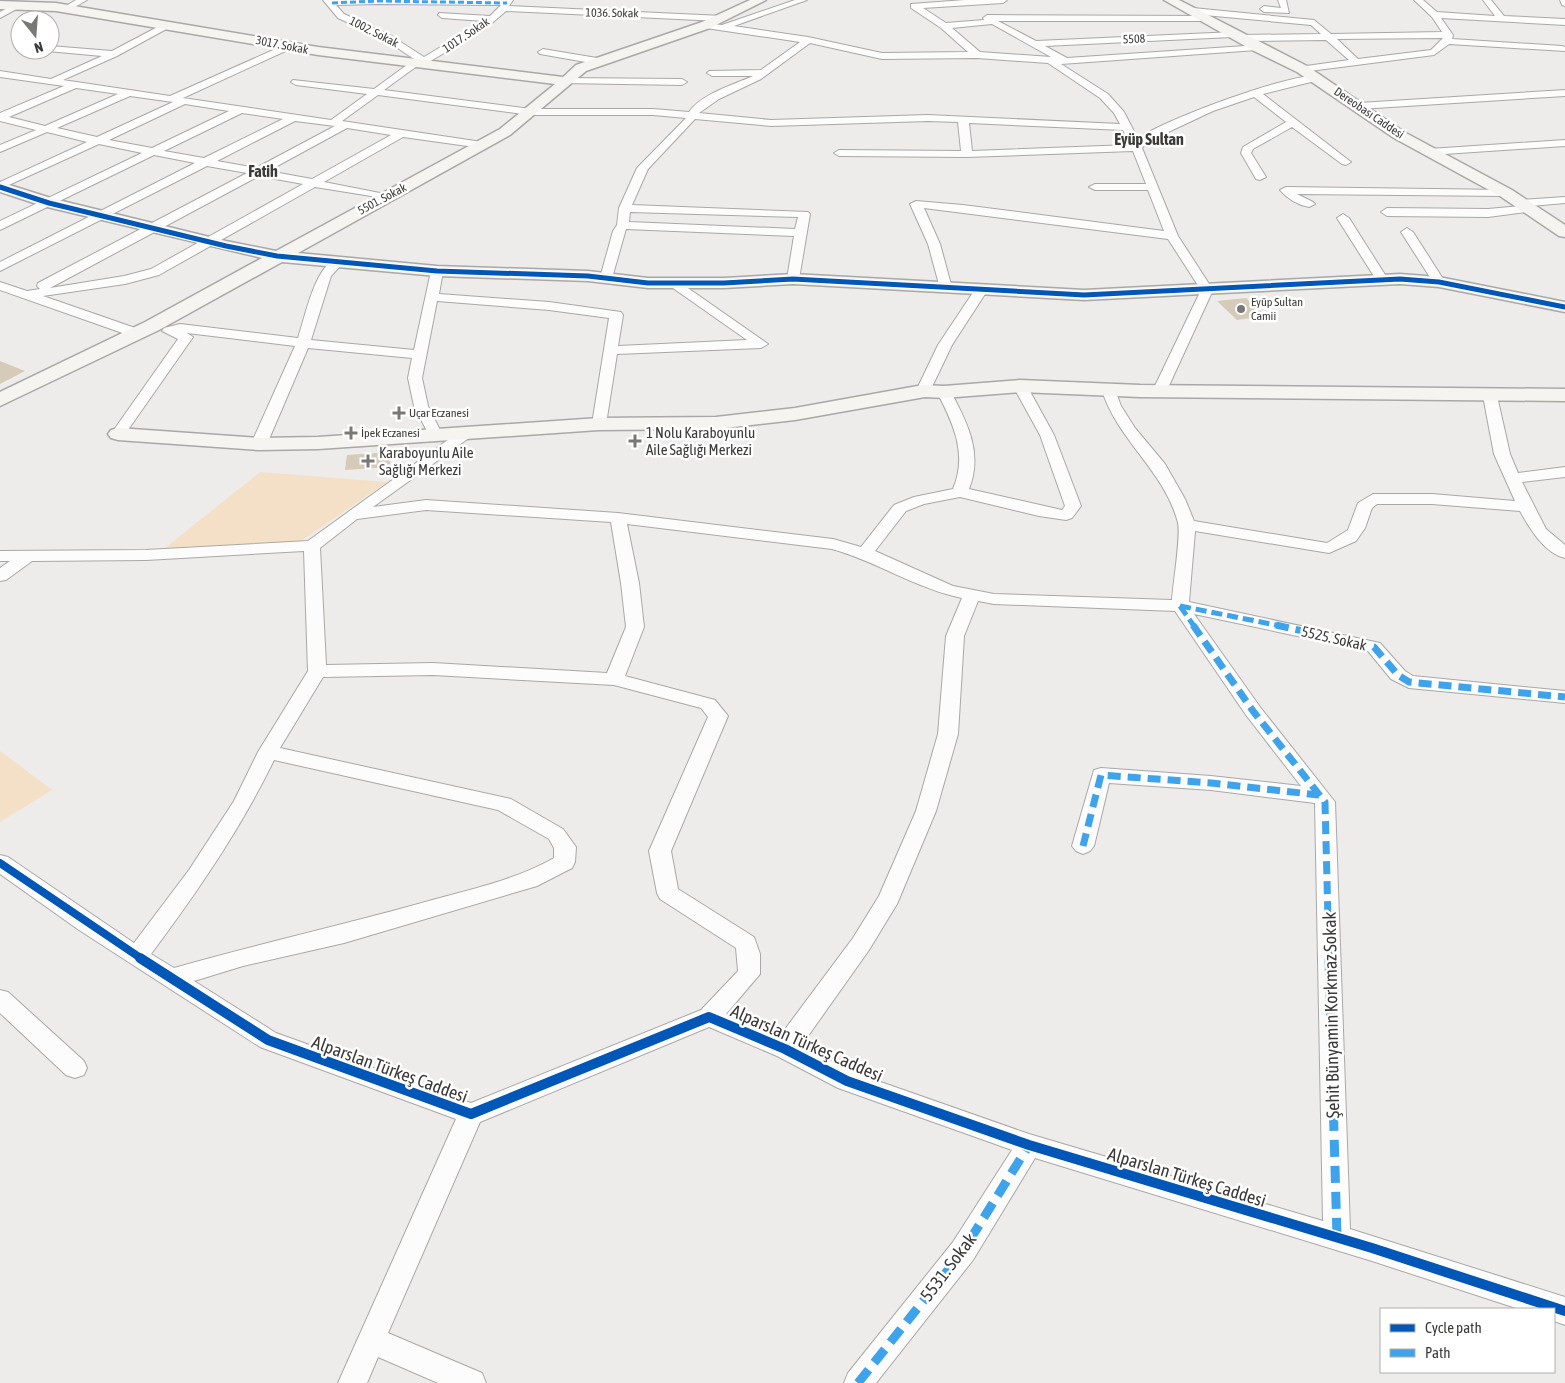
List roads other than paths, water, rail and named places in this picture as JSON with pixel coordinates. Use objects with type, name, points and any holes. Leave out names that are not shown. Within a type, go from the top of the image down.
[{"type":"street","points":[[65,9],[83,0]]},
{"type":"street","points":[[589,12],[599,0]]},
{"type":"street","name":"5501. Sokak","points":[[0,400],[152,326],[505,132],[581,68],[760,0]]},
{"type":"street","points":[[714,19],[803,0]]},
{"type":"street","points":[[977,55],[944,26],[914,6],[947,2],[1002,0]]},
{"type":"street","points":[[1180,5],[1286,11],[1282,0]]},
{"type":"street","points":[[1302,69],[1434,52],[1447,38],[1435,16],[1418,0]]},
{"type":"street","points":[[1487,0],[1502,19]]},
{"type":"street","points":[[330,2],[507,3]]},
{"type":"street","name":"1002. Sokak","points":[[330,2],[341,16],[390,39],[419,63]]},
{"type":"street","name":"1036. Sokak","points":[[507,3],[589,12],[714,19],[882,56],[977,55],[1052,62],[1257,47]]},
{"type":"street","name":"1017. Sokak","points":[[26,295],[154,229],[258,172],[338,125],[376,93],[419,63],[460,40],[491,18],[507,3]]},
{"type":"street","name":"3017. Sokak","points":[[0,5],[65,9],[289,46],[565,81]]},
{"type":"street","points":[[1180,5],[1314,23],[1356,62]]},
{"type":"street","name":"Dereobası Caddesi","points":[[1180,5],[1302,69],[1399,135],[1506,193],[1565,232]]},
{"type":"street","points":[[0,15],[18,6]]},
{"type":"street","points":[[442,15],[491,18]]},
{"type":"street","points":[[1435,16],[1565,22]]},
{"type":"street","points":[[1065,61],[991,22],[987,18],[1206,19]]},
{"type":"street","points":[[944,26],[991,22]]},
{"type":"street","points":[[51,82],[114,54],[167,25]]},
{"type":"street","name":"5508","points":[[1035,44],[1236,36],[1447,38],[1562,49]]},
{"type":"street","points":[[606,278],[619,231],[623,225],[626,208],[643,168],[687,124],[697,108],[762,74],[808,40]]},
{"type":"street","points":[[170,100],[289,46]]},
{"type":"street","points":[[60,50],[114,54]]},
{"type":"street","points":[[543,52],[597,61]]},
{"type":"street","points":[[1052,62],[1108,99],[1119,112],[1137,148],[1172,236],[1207,290]]},
{"type":"street","points":[[712,73],[762,74]]},
{"type":"street","points":[[0,74],[482,145]]},
{"type":"street","points":[[8,85],[25,78]]},
{"type":"street","points":[[1137,148],[1143,140],[1209,109],[1255,93],[1316,78]]},
{"type":"street","points":[[565,81],[682,82]]},
{"type":"street","points":[[296,82],[531,112],[613,111],[692,115],[772,123],[928,118],[1126,127]]},
{"type":"street","points":[[0,117],[75,85]]},
{"type":"street","points":[[0,149],[129,93]]},
{"type":"street","points":[[1255,93],[1346,162]]},
{"type":"street","points":[[1359,106],[1565,93]]},
{"type":"street","points":[[0,186],[182,102]]},
{"type":"street","points":[[0,226],[239,110]]},
{"type":"street","points":[[0,117],[44,130],[386,197]]},
{"type":"street","points":[[0,267],[292,118]]},
{"type":"street","points":[[963,120],[967,154]]},
{"type":"street","points":[[1260,176],[1246,153],[1248,147],[1293,122]]},
{"type":"street","points":[[26,295],[125,280],[155,272],[400,134]]},
{"type":"street","points":[[1429,152],[1565,143]]},
{"type":"street","points":[[839,153],[967,154],[1137,148]]},
{"type":"street","points":[[0,186],[49,203],[100,216],[207,242],[277,256],[437,271],[676,283],[793,279],[980,291],[1084,294],[1207,290],[1383,280],[1440,282],[1565,307]]},
{"type":"street","points":[[1095,187],[1153,187]]},
{"type":"street","points":[[1309,204],[1295,198],[1286,190],[1506,193]]},
{"type":"street","points":[[1387,212],[1488,213],[1565,200]]},
{"type":"street","points":[[946,288],[934,244],[916,204],[963,208],[1172,236]]},
{"type":"street","points":[[626,208],[804,214],[793,279]]},
{"type":"street","points":[[1343,218],[1383,280]]},
{"type":"street","points":[[623,225],[801,233]]},
{"type":"street","points":[[1407,232],[1440,282]]},
{"type":"street","points":[[259,444],[303,343],[325,275],[338,262]]},
{"type":"street","points":[[435,434],[421,406],[415,378],[430,297],[437,271]]},
{"type":"street","points":[[612,350],[761,344],[676,283]]},
{"type":"street","points":[[0,286],[136,333]]},
{"type":"street","points":[[1160,390],[1207,290]]},
{"type":"street","points":[[923,392],[944,345],[980,291]]},
{"type":"street","points":[[430,297],[548,306],[616,314],[612,350],[599,424]]},
{"type":"street","points":[[118,434],[186,337],[152,326]]},
{"type":"street","points":[[173,333],[180,328],[419,355]]},
{"type":"street","points":[[118,434],[259,444],[318,443],[599,424],[716,424],[911,396],[923,392],[1020,386],[1073,386],[1109,390],[1490,396],[1565,395]]},
{"type":"street","points":[[865,553],[900,508],[920,500],[960,492],[1039,512],[1066,515],[1073,506],[1047,435],[1020,386]]},
{"type":"street","points":[[1109,390],[1114,406],[1129,430],[1157,464],[1177,499],[1187,525],[1180,606]]},
{"type":"street","points":[[944,392],[956,416],[969,457],[967,479],[960,492]]},
{"type":"street","points":[[1490,396],[1502,454],[1525,507],[1540,532],[1565,553]]},
{"type":"street","points":[[0,556],[165,555],[312,546],[468,432]]},
{"type":"street","points":[[1512,479],[1565,472]]},
{"type":"street","points":[[1187,525],[1329,548],[1346,542],[1355,532],[1360,526],[1364,506],[1373,498],[1432,498],[1525,507]]},
{"type":"street","name":"5525. Sokak","points":[[352,515],[426,505],[618,518],[833,544],[865,553],[948,590],[994,599],[1180,606],[1227,614],[1374,647],[1398,675],[1409,682],[1565,697]]},
{"type":"street","points":[[614,679],[635,627],[630,583],[618,518]]},
{"type":"street","points":[[137,956],[197,876],[243,803],[268,752],[317,671],[312,546]]},
{"type":"street","points":[[0,576],[28,556]]},
{"type":"street","points":[[785,1050],[861,944],[889,898],[926,811],[948,734],[955,636],[972,595]]},
{"type":"street","name":"Şehit Bünyamin Korkmaz Sokak","points":[[1180,606],[1253,711],[1326,802],[1337,1237]]},
{"type":"street","points":[[317,671],[433,669],[614,679],[708,704],[718,716],[660,851],[668,893],[746,943],[749,954],[749,974],[709,1017]]},
{"type":"street","points":[[171,978],[466,900],[537,878],[564,862],[565,847],[556,834],[504,804],[268,752]]},
{"type":"street","points":[[1082,846],[1101,774],[1319,794]]},
{"type":"street","name":"Alparslan Türkeş Caddesi","points":[[0,863],[87,924],[268,1040],[471,1114],[709,1017],[785,1050],[847,1081],[1029,1145],[1337,1237],[1565,1311]]},
{"type":"street","points":[[0,999],[74,1068]]},
{"type":"street","points":[[352,1383],[471,1114]]},
{"type":"street","name":"5531. Sokak","points":[[858,1383],[963,1251],[1029,1145]]},
{"type":"street","points":[[372,1340],[472,1383]]},
{"type":"place","name":"Eyüp Sultan Camii","points":[[1241,309]]},
{"type":"place","name":"Uçar Eczanesi","points":[[399,413]]},
{"type":"place","name":"İpek Eczanesi","points":[[351,433]]},
{"type":"place","name":"1 Nolu Karaboyunlu Aile Sağlığı Merkezi","points":[[635,441]]},
{"type":"place","name":"Karaboyunlu Aile Sağlığı Merkezi","points":[[368,461]]},
{"type":"district","name":"Eyüp Sultan","points":[[1149,139]]},
{"type":"district","name":"Fatih","points":[[263,171]]}]
